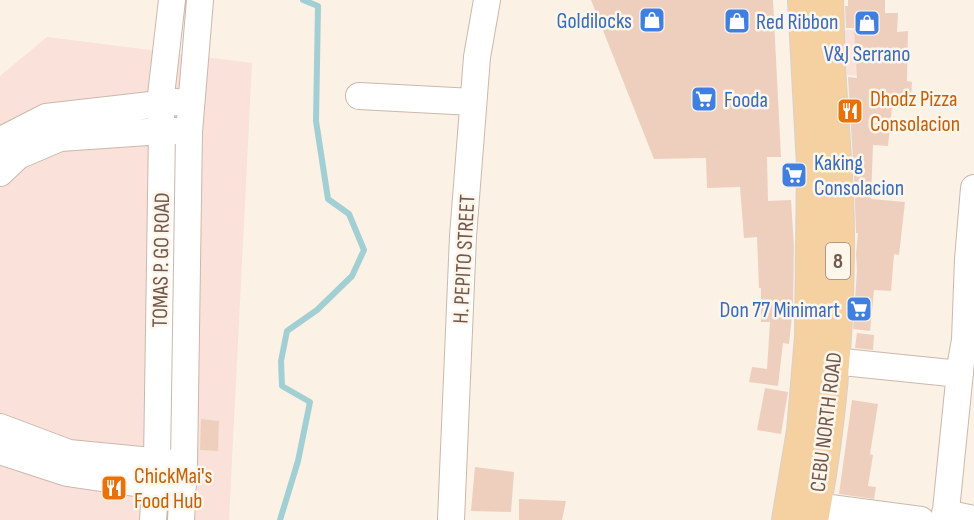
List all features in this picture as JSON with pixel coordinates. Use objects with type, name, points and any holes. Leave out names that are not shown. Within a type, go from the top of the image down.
[{"type":"main road","name":"CEBU NORTH ROAD","points":[[804,0],[821,360]]},
{"type":"main road","name":"CEBU NORTH ROAD","points":[[805,515],[803,431],[837,293],[836,171],[826,0]]},
{"type":"street","name":"TOMAS P. GO ROAD","points":[[153,520],[156,474],[162,131],[160,104],[172,0]]},
{"type":"street","name":"TOMAS P. GO ROAD","points":[[181,520],[184,475],[189,132],[200,0]]},
{"type":"street","name":"H. PEPITO STREET","points":[[451,520],[463,236],[477,57],[487,0]]},
{"type":"street","points":[[359,96],[473,102]]},
{"type":"street","points":[[0,143],[5,138],[46,117],[193,100]]},
{"type":"street","points":[[0,173],[18,156],[60,138],[162,131],[189,132]]},
{"type":"street","points":[[974,188],[968,259],[967,356],[945,516],[974,519]]},
{"type":"street","points":[[821,360],[967,356]]},
{"type":"street","points":[[1,438],[156,474],[184,475]]},
{"type":"street","points":[[805,515],[921,520]]},
{"type":"shaded area","points":[[843,30],[888,30],[888,78],[847,75]]},
{"type":"shaded area","points":[[47,37],[252,63],[229,520],[0,520],[0,76]]},
{"type":"building","name":"Fooda","points":[[591,0],[773,0],[781,157],[767,157],[768,201],[791,200],[794,247],[793,306],[789,344],[783,343],[778,386],[749,382],[752,367],[767,369],[770,322],[761,322],[757,237],[744,238],[740,187],[707,188],[706,158],[654,159]]},
{"type":"building","points":[[848,0],[885,0],[885,13],[898,13],[897,32],[908,31],[907,81],[912,82],[910,108],[892,107],[888,146],[873,145],[871,199],[905,202],[899,255],[894,254],[891,291],[874,290],[870,331],[853,329],[858,233],[856,233],[848,77],[857,78],[854,28],[846,28],[845,6],[848,6]]},
{"type":"building","points":[[857,333],[874,335],[873,350],[855,348]]},
{"type":"building","points":[[765,388],[788,392],[781,434],[757,430]]},
{"type":"building","points":[[852,400],[878,404],[870,454],[873,455],[868,486],[876,487],[874,499],[839,494]]},
{"type":"building","points":[[201,419],[219,421],[218,451],[200,450]]},
{"type":"building","points":[[475,467],[514,472],[511,512],[471,511]]},
{"type":"building","points":[[519,499],[566,501],[562,520],[519,520]]},
{"type":"waterway","points":[[280,520],[298,461],[310,402],[282,386],[281,361],[287,331],[317,310],[352,276],[364,250],[349,214],[328,199],[316,121],[318,6],[303,0]]},
{"type":"place","name":"Goldilocks","points":[[652,20]]},
{"type":"place","name":"Red Ribbon","points":[[737,21]]},
{"type":"place","name":"V&J Serrano","points":[[867,23]]},
{"type":"place","name":"Fooda","points":[[704,99]]},
{"type":"place","name":"Dhodz Pizza Consolacion","points":[[850,111]]},
{"type":"place","name":"Kaking Consolacion","points":[[794,175]]},
{"type":"place","name":"Don 77 Minimart","points":[[859,309]]},
{"type":"place","name":"ChickMai's Food Hub","points":[[114,488]]}]
